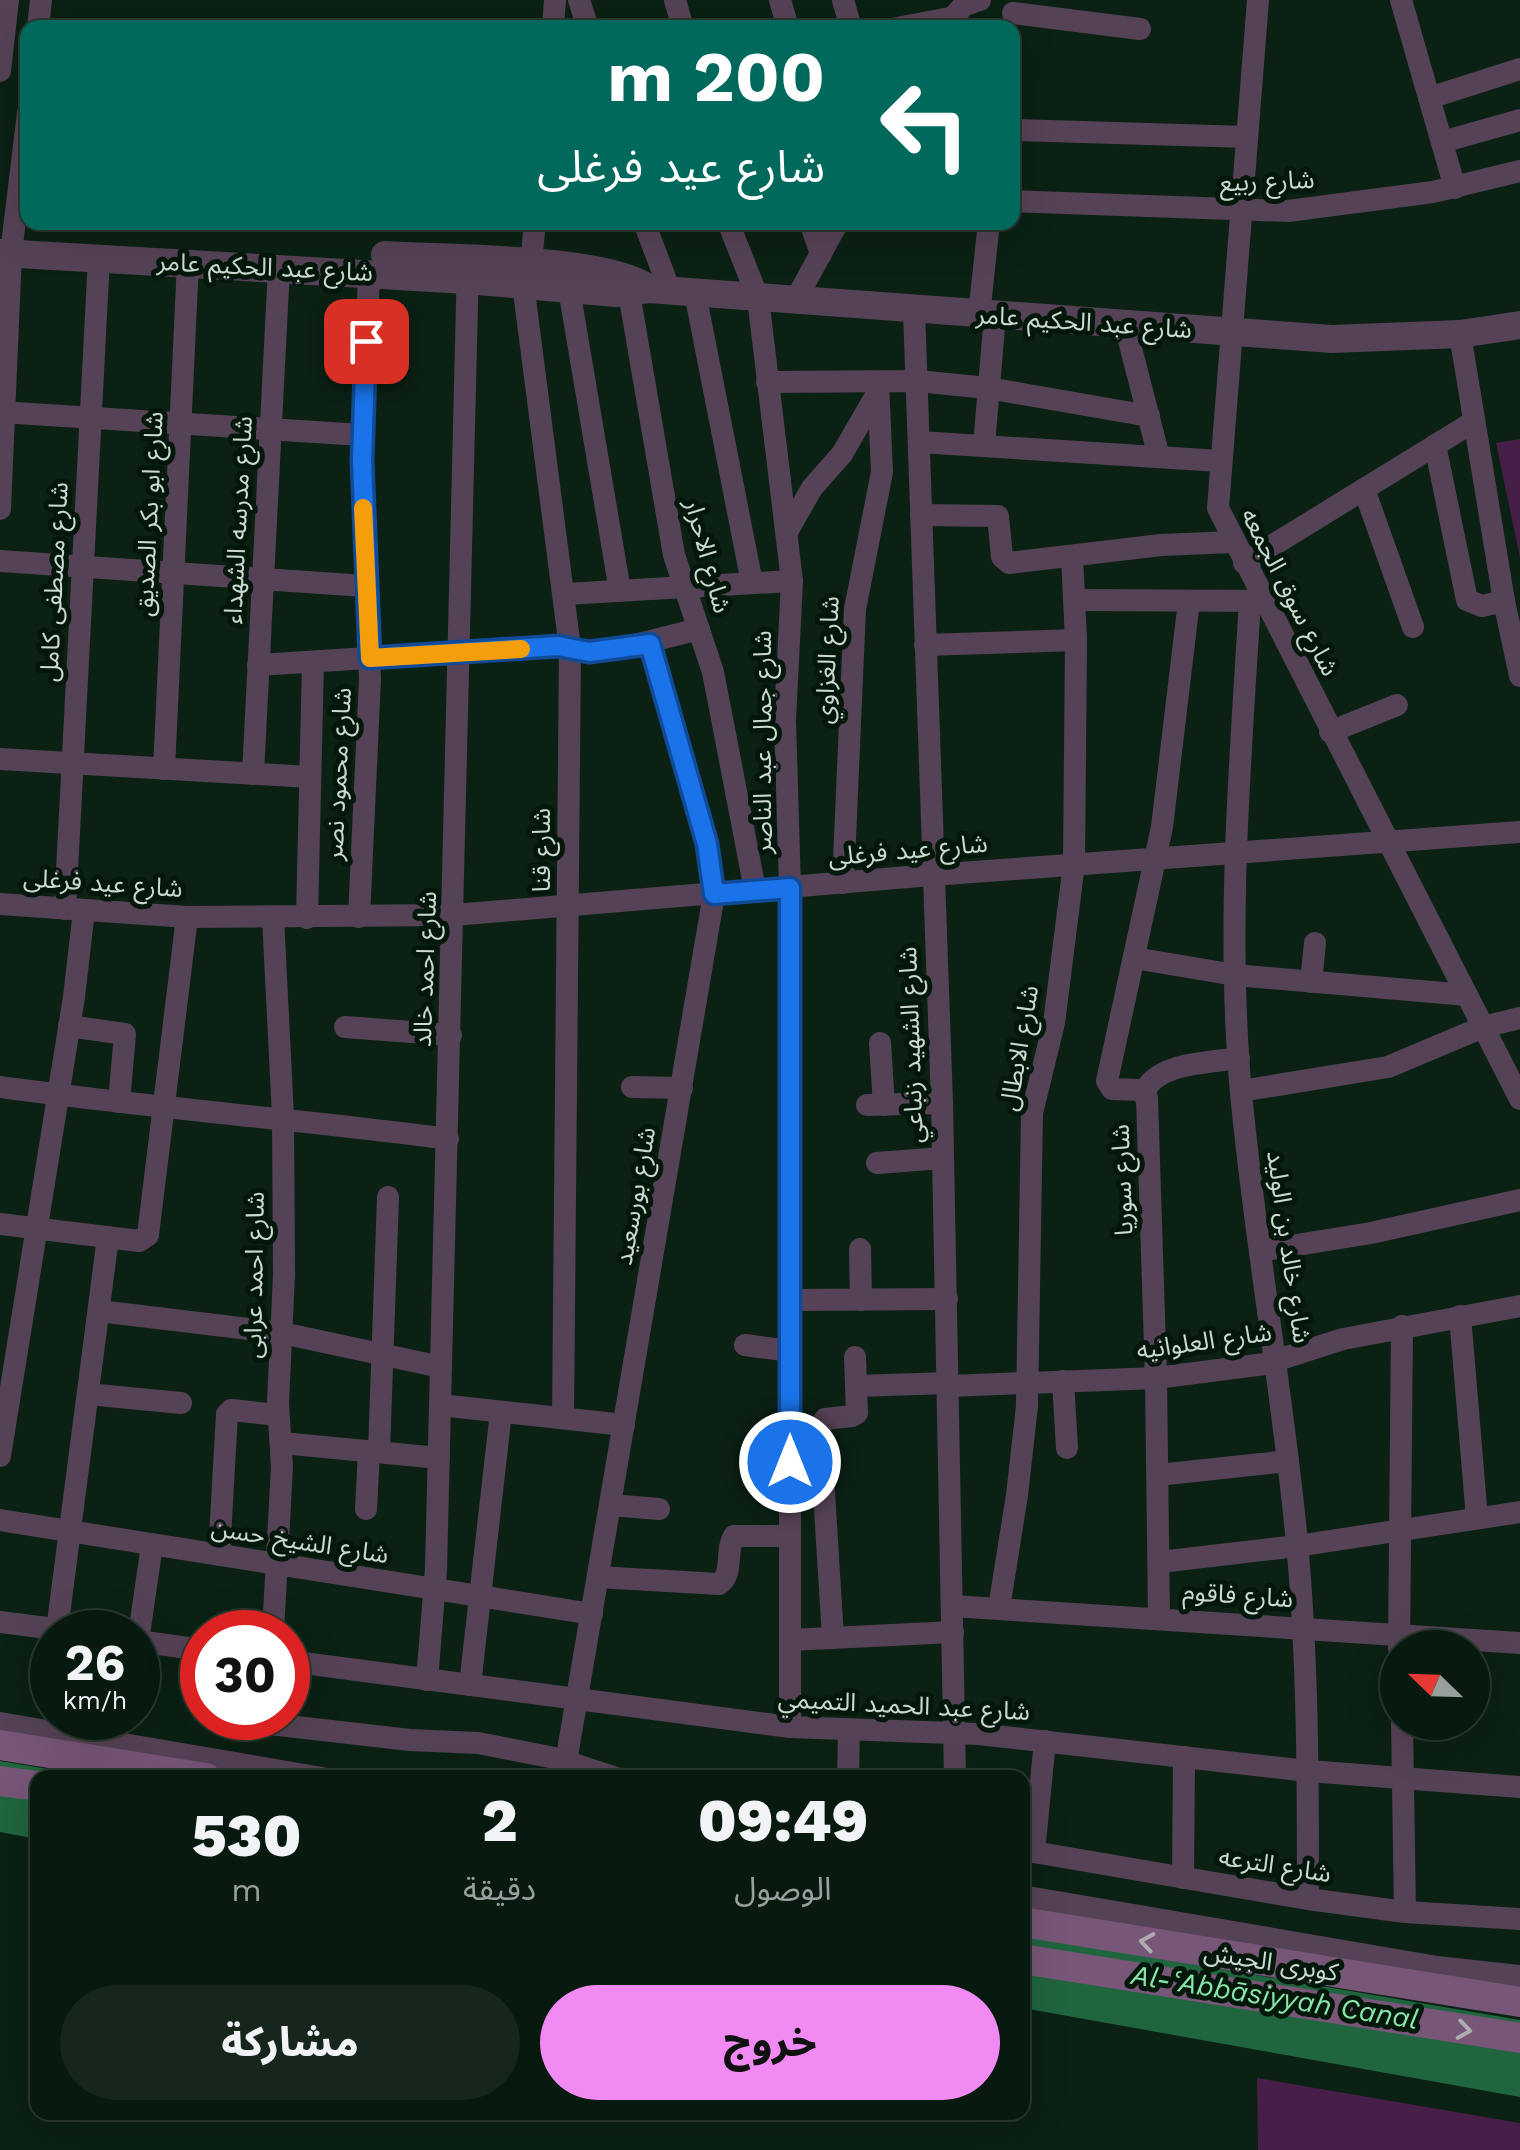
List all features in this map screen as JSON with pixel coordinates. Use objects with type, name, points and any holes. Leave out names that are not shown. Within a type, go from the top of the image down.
[{"type":"main road","points":[[0,1745],[156,1770]]},
{"type":"main road","points":[[0,1781],[30,1785]]},
{"type":"main road","name":"كوبرى الجيش","points":[[1030,1923],[1520,2002]]},
{"type":"main road","name":"كوبرى الجيش","points":[[1030,1960],[1520,2038]]},
{"type":"street","points":[[0,71],[8,0]]},
{"type":"street","points":[[952,14],[980,0]]},
{"type":"street","name":"شارع سوق الجمعه","points":[[1258,0],[1218,508],[1257,601],[1330,732],[1520,1100]]},
{"type":"street","points":[[1407,2],[1455,188]]},
{"type":"street","points":[[1013,13],[1140,29]]},
{"type":"street","points":[[1429,98],[1520,69]]},
{"type":"street","points":[[1442,142],[1520,120]]},
{"type":"street","points":[[1020,130],[1246,138]]},
{"type":"street","points":[[0,509],[6,244],[20,161]]},
{"type":"street","name":"شارع ربيع","points":[[1020,201],[1241,212],[1309,210],[1455,188],[1520,171]]},
{"type":"street","name":"شارع قنا","points":[[533,230],[527,274],[570,648],[563,1418]]},
{"type":"street","points":[[646,230],[661,291],[752,584]]},
{"type":"street","name":"شارع جمال عبد الناصر","points":[[731,230],[758,298],[792,581],[785,720],[790,888],[790,1728]]},
{"type":"street","points":[[813,230],[821,254]]},
{"type":"street","points":[[795,301],[834,230]]},
{"type":"street","points":[[984,445],[990,230]]},
{"type":"street","name":"شارع عبد الحكيم عامر","points":[[6,244],[99,258],[369,273],[468,270]]},
{"type":"street","name":"شارع عبد الحكيم عامر","points":[[6,244],[527,274],[616,274],[661,291]]},
{"type":"street","name":"شارع مصطفى كامل","points":[[0,1456],[69,1026],[74,909],[72,765],[99,258]]},
{"type":"street","name":"شارع ابو بكر الصديق","points":[[164,769],[188,262]]},
{"type":"street","name":"شارع مدرسه الشهداء","points":[[253,774],[278,268]]},
{"type":"street","name":"شارع احمد خالد","points":[[427,1680],[436,1590],[468,270]]},
{"type":"street","name":"شارع محمود نصر","points":[[359,917],[370,658],[362,435],[369,273]]},
{"type":"street","name":"شارع عبد الحكيم عامر","points":[[527,274],[569,289],[661,291],[1332,339],[1460,334],[1520,325]]},
{"type":"street","points":[[569,289],[620,591]]},
{"type":"street","name":"شارع الاحرار","points":[[661,291],[670,536],[700,629],[730,750],[756,890]]},
{"type":"street","name":"شارع الشهيد زنباعي","points":[[914,310],[948,1299],[954,1770]]},
{"type":"street","points":[[1125,325],[1159,456]]},
{"type":"street","points":[[1460,334],[1520,676]]},
{"type":"street","points":[[767,382],[878,387],[917,381],[988,388],[1149,416]]},
{"type":"street","points":[[788,530],[812,488],[842,454],[878,387]]},
{"type":"street","name":"شارع الغزاوي","points":[[844,883],[855,609],[882,472],[878,387]]},
{"type":"street","points":[[2,412],[362,435]]},
{"type":"street","points":[[921,516],[998,516],[1002,557],[1008,563],[1161,545],[1238,552],[1364,489],[1473,422]]},
{"type":"street","points":[[918,442],[1220,460]]},
{"type":"street","points":[[1435,446],[1468,600],[1482,606],[1504,601]]},
{"type":"street","points":[[1364,489],[1413,627]]},
{"type":"street","name":"شارع الابطال","points":[[999,1608],[1018,1495],[1028,1382],[1032,1113],[1054,1023],[1074,864],[1076,600],[1072,556]]},
{"type":"street","points":[[0,561],[365,586]]},
{"type":"street","points":[[565,594],[792,581]]},
{"type":"street","points":[[1076,600],[1257,601]]},
{"type":"street","name":"شارع سوريا","points":[[1159,1617],[1147,1098],[1144,1093],[1107,1084],[1155,859],[1189,601]]},
{"type":"street","name":"شارع خالد بن الوليد","points":[[1257,601],[1234,854],[1235,974],[1241,1092],[1297,1546],[1308,1771],[1308,1899]]},
{"type":"street","points":[[258,665],[558,646],[589,652],[650,644],[700,629]]},
{"type":"street","points":[[925,645],[1076,640]]},
{"type":"street","name":"شارع بورسعيد","points":[[566,1762],[714,894],[707,844],[650,644]]},
{"type":"street","points":[[307,918],[314,662]]},
{"type":"street","points":[[1330,732],[1397,705]]},
{"type":"street","points":[[0,759],[310,776]]},
{"type":"street","name":"شارع عيد فرغلى","points":[[0,904],[188,917],[454,915],[1520,832]]},
{"type":"street","points":[[0,1224],[139,1241],[148,1235],[188,917]]},
{"type":"street","name":"شارع احمد عرابى","points":[[273,918],[283,1117],[278,1415],[282,1443],[274,1610]]},
{"type":"street","points":[[1312,982],[1315,942]]},
{"type":"street","points":[[1134,958],[1235,974],[1467,996]]},
{"type":"street","points":[[1241,1092],[1388,1067],[1483,1027],[1520,1018]]},
{"type":"street","points":[[69,1026],[126,1034],[118,1102]]},
{"type":"street","points":[[345,1027],[451,1035]]},
{"type":"street","points":[[880,1043],[876,1105],[942,1103]]},
{"type":"street","points":[[1144,1093],[1151,1079],[1164,1072],[1239,1058]]},
{"type":"street","points":[[0,1087],[448,1139]]},
{"type":"street","points":[[632,1087],[682,1088]]},
{"type":"street","points":[[878,1163],[943,1158]]},
{"type":"street","points":[[366,1509],[382,1354],[388,1197]]},
{"type":"street","points":[[1260,1251],[1372,1233],[1520,1200]]},
{"type":"street","points":[[68,1610],[70,1531],[108,1237]]},
{"type":"street","points":[[860,1249],[861,1300]]},
{"type":"street","points":[[790,1300],[948,1299]]},
{"type":"street","name":"شارع العلوانيه","points":[[856,1386],[1156,1378],[1277,1361],[1402,1326],[1520,1306]]},
{"type":"street","points":[[98,1311],[282,1333],[441,1367]]},
{"type":"street","points":[[1460,1316],[1478,1518]]},
{"type":"street","points":[[1399,1630],[1402,1326]]},
{"type":"street","points":[[746,1345],[790,1351]]},
{"type":"street","points":[[832,1638],[820,1425],[826,1419],[855,1416],[855,1357]]},
{"type":"street","points":[[1063,1381],[1067,1448]]},
{"type":"street","points":[[88,1394],[181,1404]]},
{"type":"street","points":[[440,1405],[624,1425]]},
{"type":"street","points":[[219,1556],[227,1414],[232,1410],[278,1415]]},
{"type":"street","points":[[470,1685],[501,1412]]},
{"type":"street","points":[[282,1443],[439,1458]]},
{"type":"street","points":[[1158,1475],[1288,1461]]},
{"type":"street","points":[[611,1505],[659,1509]]},
{"type":"street","points":[[1160,1562],[1520,1512]]},
{"type":"street","name":"شارع الشيخ حسن","points":[[0,1520],[592,1614]]},
{"type":"street","points":[[598,1577],[719,1584],[727,1576],[734,1536],[790,1536]]},
{"type":"street","points":[[143,1610],[152,1545]]},
{"type":"street","name":"شارع فاقوم","points":[[952,1606],[1159,1617],[1380,1638]]},
{"type":"street","points":[[0,1622],[30,1626]]},
{"type":"street","points":[[790,1640],[953,1632]]},
{"type":"street","name":"شارع فاقوم","points":[[1490,1642],[1520,1642]]},
{"type":"street","name":"شارع عبد الحميد التميمي","points":[[310,1664],[790,1728],[956,1732],[1308,1771],[1520,1787]]},
{"type":"street","points":[[0,1723],[275,1770]]},
{"type":"street","points":[[310,1729],[396,1739],[478,1742],[591,1770]]},
{"type":"street","points":[[848,1770],[849,1730]]},
{"type":"street","points":[[1402,1740],[1405,1912]]},
{"type":"street","points":[[1030,1837],[1045,1741]]},
{"type":"street","points":[[1183,1878],[1184,1757]]},
{"type":"street","name":"شارع الترعه","points":[[1030,1850],[1308,1899],[1405,1912],[1520,1919]]},
{"type":"street","points":[[1030,1897],[1418,1964],[1520,1976]]},
{"type":"shaded area","points":[[1520,439],[1520,558],[1496,443]]},
{"type":"shaded area","points":[[1257,2078],[1520,2123],[1520,2150],[1258,2150]]},
{"type":"water","points":[[0,1761],[54,1770],[30,1770],[30,1838],[0,1832]]},
{"type":"water","name":"Al-ʿAbbāsiyyah Canal","points":[[1030,1936],[1520,2020],[1520,2097],[1030,2009]]},
{"type":"slow traffic","points":[[363,508],[370,658],[521,649]]},
{"type":"route","points":[[366,341],[362,460],[370,658],[558,646],[589,652],[650,644],[707,844],[714,894],[790,888],[790,1462]]}]
